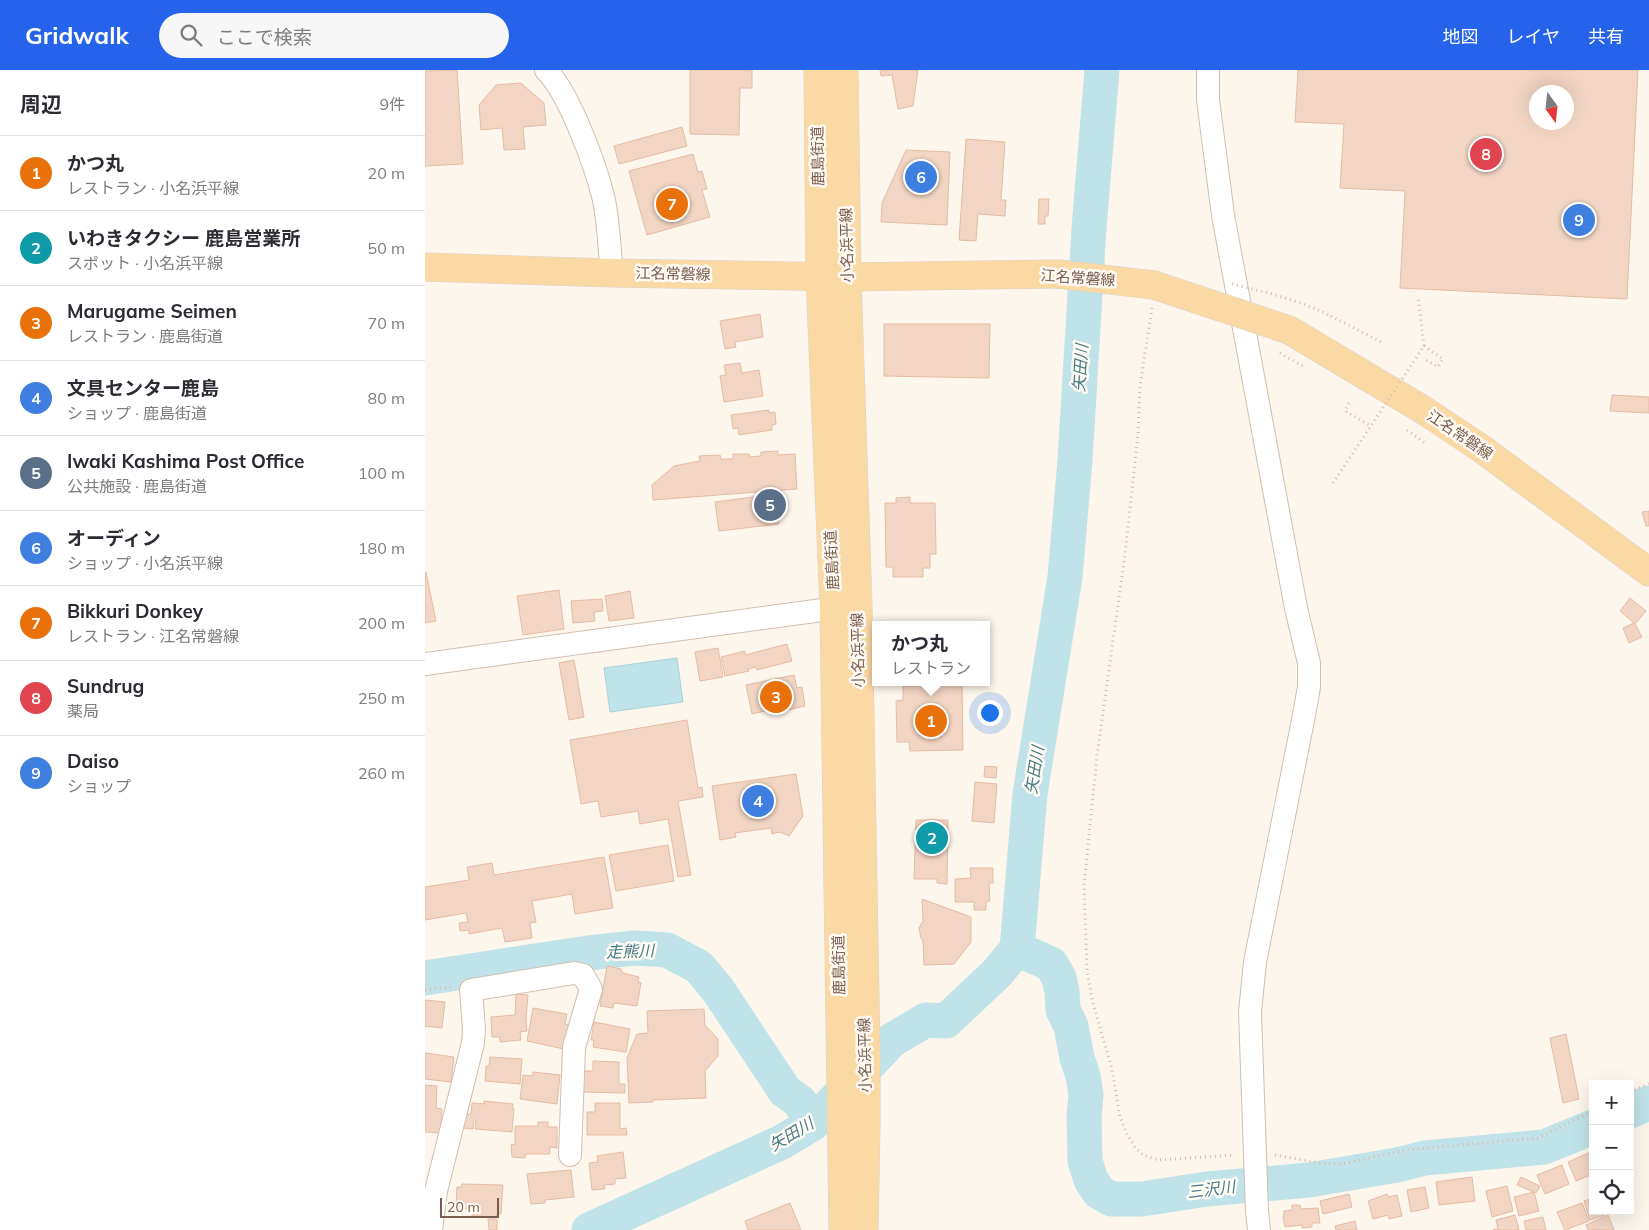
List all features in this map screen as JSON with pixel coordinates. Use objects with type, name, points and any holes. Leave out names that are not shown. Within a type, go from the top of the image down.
[{"type":"main road","name":"鹿島街道","points":[[817,70],[820,276],[846,607],[853,1052]]},
{"type":"main road","name":"小名浜平線","points":[[844,70],[847,277],[846,607]]},
{"type":"main road","name":"江名常磐線","points":[[425,267],[612,273],[847,277],[1058,274],[1154,285],[1289,330],[1433,416],[1482,449],[1649,572]]},
{"type":"main road","name":"小名浜平線","points":[[853,1052],[855,1132],[864,1230]]},
{"type":"main road","name":"小名浜平線","points":[[843,1230],[855,1132]]},
{"type":"street","points":[[1208,70],[1208,100],[1223,214],[1296,608],[1309,663],[1309,687],[1255,962],[1250,998],[1252,1093],[1259,1230]]},
{"type":"street","points":[[550,72],[570,107],[603,196],[612,273]]},
{"type":"street","points":[[425,664],[846,607]]},
{"type":"street","points":[[431,1230],[436,1191],[473,1043],[471,990],[574,973],[583,976],[587,982],[591,989],[574,1047],[570,1155]]},
{"type":"path","points":[[1230,284],[1285,297],[1312,306],[1381,342]]},
{"type":"path","points":[[1154,285],[1149,332],[1140,386],[1138,434],[1125,555],[1097,756],[1084,885],[1087,970],[1092,999],[1112,1069],[1120,1116],[1127,1134],[1135,1147],[1143,1155],[1157,1160],[1256,1153],[1286,1156],[1320,1163],[1342,1164],[1406,1150],[1538,1138],[1589,1113]]},
{"type":"path","points":[[1333,483],[1424,346],[1418,296]]},
{"type":"path","points":[[1424,346],[1443,359],[1438,368],[1426,360]]},
{"type":"path","points":[[1349,403],[1345,411],[1371,426]]},
{"type":"path","points":[[425,990],[459,987],[471,990]]},
{"type":"path","points":[[1634,1090],[1649,1084]]},
{"type":"water","points":[[677,658],[683,702],[610,712],[604,668]]},
{"type":"building","points":[[457,70],[463,164],[425,166],[425,71]]},
{"type":"building","points":[[690,70],[752,70],[752,88],[740,88],[739,135],[690,134]]},
{"type":"building","points":[[880,70],[918,70],[913,106],[898,109],[892,75],[881,76]]},
{"type":"building","points":[[1298,70],[1638,70],[1627,299],[1400,288],[1405,191],[1340,188],[1344,124],[1295,122]]},
{"type":"building","points":[[521,83],[544,103],[546,125],[523,127],[525,149],[504,150],[502,128],[481,130],[479,105],[496,85]]},
{"type":"building","points":[[682,127],[687,146],[619,164],[614,146]]},
{"type":"building","points":[[966,139],[1005,142],[1001,200],[1006,200],[1005,216],[978,214],[976,241],[959,240]]},
{"type":"building","points":[[906,150],[950,152],[947,225],[881,222],[882,203]]},
{"type":"building","points":[[693,154],[698,172],[702,171],[707,189],[702,190],[710,217],[647,235],[629,171]]},
{"type":"building","points":[[1039,199],[1049,199],[1048,216],[1045,216],[1045,224],[1038,224]]},
{"type":"building","points":[[760,314],[763,337],[735,342],[736,347],[725,349],[720,321]]},
{"type":"building","points":[[884,324],[990,324],[989,378],[884,376]]},
{"type":"building","points":[[740,363],[742,373],[759,370],[763,396],[724,402],[720,376],[726,375],[724,365]]},
{"type":"building","points":[[1612,395],[1649,397],[1649,413],[1610,411]]},
{"type":"building","points":[[769,410],[769,413],[775,412],[776,424],[772,425],[772,430],[739,435],[738,428],[733,429],[731,415]]},
{"type":"building","points":[[778,451],[778,455],[795,454],[797,489],[653,500],[652,485],[674,466],[700,461],[699,456],[720,455],[721,459],[733,459],[733,454],[749,454],[750,457],[761,456],[761,452]]},
{"type":"building","points":[[776,494],[779,524],[719,531],[715,502]]},
{"type":"building","points":[[910,497],[910,503],[935,503],[936,554],[930,554],[930,568],[923,568],[923,577],[893,577],[893,567],[886,567],[885,503],[896,503],[896,498]]},
{"type":"building","points":[[1649,511],[1649,526],[1646,526],[1642,512]]},
{"type":"building","points":[[425,572],[436,621],[425,623]]},
{"type":"building","points":[[559,590],[564,629],[523,635],[517,596]]},
{"type":"building","points":[[630,591],[634,618],[609,621],[605,596]]},
{"type":"building","points":[[1630,598],[1646,611],[1635,624],[1642,637],[1629,643],[1623,628],[1634,623],[1620,611]]},
{"type":"building","points":[[602,599],[603,611],[594,612],[595,621],[573,623],[571,601]]},
{"type":"building","points":[[787,644],[792,661],[757,670],[756,667],[748,669],[749,671],[725,676],[721,657],[745,651],[745,655]]},
{"type":"building","points":[[718,648],[723,677],[700,681],[695,652]]},
{"type":"building","points":[[574,660],[584,717],[569,720],[559,663]]},
{"type":"building","points":[[794,675],[797,688],[802,687],[805,706],[770,714],[769,710],[752,714],[746,685]]},
{"type":"building","points":[[903,686],[962,686],[963,750],[910,751],[909,742],[897,742],[896,701],[903,700]]},
{"type":"building","points":[[687,720],[698,788],[702,787],[703,797],[678,801],[691,875],[678,877],[668,819],[640,824],[638,811],[601,817],[598,801],[581,804],[570,740]]},
{"type":"building","points":[[985,766],[997,767],[996,778],[984,777]]},
{"type":"building","points":[[796,774],[803,816],[789,836],[780,832],[772,834],[771,828],[735,833],[736,837],[720,840],[712,786]]},
{"type":"building","points":[[975,782],[997,784],[994,823],[972,821]]},
{"type":"building","points":[[916,820],[948,820],[947,884],[937,883],[937,879],[914,879]]},
{"type":"building","points":[[668,845],[674,881],[616,891],[609,855]]},
{"type":"building","points":[[604,857],[613,908],[575,914],[572,894],[532,901],[536,922],[530,923],[532,938],[505,942],[502,928],[469,934],[469,930],[460,931],[459,923],[468,922],[466,913],[425,920],[425,887],[469,880],[467,867],[492,863],[494,875]]},
{"type":"building","points":[[970,868],[993,868],[993,883],[989,883],[990,901],[986,902],[986,910],[974,910],[974,902],[955,902],[955,879],[971,878]]},
{"type":"building","points":[[922,899],[971,917],[971,942],[954,964],[924,965],[923,941],[919,928],[923,921]]},
{"type":"building","points":[[607,966],[621,969],[623,973],[639,977],[638,982],[641,983],[637,1006],[614,1003],[613,1008],[600,1006]]},
{"type":"building","points":[[516,994],[528,995],[527,1031],[520,1032],[521,1040],[500,1042],[500,1037],[492,1037],[491,1017],[515,1015]]},
{"type":"building","points":[[425,1000],[445,1002],[442,1028],[425,1026]]},
{"type":"building","points":[[533,1008],[567,1014],[565,1024],[569,1025],[564,1049],[527,1041]]},
{"type":"building","points":[[704,1009],[705,1025],[718,1039],[718,1056],[705,1071],[706,1098],[629,1103],[627,1058],[637,1034],[648,1033],[647,1011]]},
{"type":"building","points":[[594,1022],[630,1029],[626,1052],[593,1047],[594,1040],[591,1040]]},
{"type":"building","points":[[1566,1034],[1579,1099],[1563,1103],[1550,1038]]},
{"type":"building","points":[[425,1053],[454,1057],[451,1082],[425,1079]]},
{"type":"building","points":[[490,1057],[522,1059],[520,1084],[485,1081],[486,1066],[489,1066]]},
{"type":"building","points":[[593,1061],[619,1062],[619,1084],[625,1084],[625,1093],[583,1092],[584,1071],[593,1071]]},
{"type":"building","points":[[533,1072],[560,1075],[557,1104],[520,1099],[523,1075],[532,1076]]},
{"type":"building","points":[[425,1085],[437,1086],[436,1108],[442,1109],[441,1133],[425,1132]]},
{"type":"building","points":[[484,1101],[513,1104],[512,1132],[475,1129],[476,1120],[474,1120],[473,1129],[463,1128],[464,1114],[471,1114],[472,1103],[484,1104]]},
{"type":"building","points":[[595,1103],[620,1103],[620,1129],[626,1128],[627,1135],[587,1135],[587,1112],[595,1112]]},
{"type":"building","points":[[538,1122],[548,1122],[548,1127],[557,1127],[557,1148],[550,1147],[550,1154],[525,1154],[525,1158],[512,1157],[511,1145],[515,1144],[515,1126],[538,1126]]},
{"type":"building","points":[[623,1152],[626,1178],[615,1179],[615,1184],[604,1185],[605,1189],[592,1190],[589,1163],[598,1162],[597,1156]]},
{"type":"building","points":[[1589,1153],[1589,1176],[1576,1181],[1568,1162]]},
{"type":"building","points":[[1562,1165],[1569,1184],[1545,1194],[1537,1175]]},
{"type":"building","points":[[571,1170],[574,1197],[545,1200],[545,1203],[531,1204],[527,1174]]},
{"type":"building","points":[[1472,1177],[1475,1201],[1439,1205],[1436,1182]]},
{"type":"building","points":[[1521,1177],[1540,1186],[1536,1193],[1517,1185]]},
{"type":"building","points":[[462,1184],[503,1185],[501,1214],[497,1214],[496,1217],[472,1216],[473,1209],[456,1208],[457,1187],[461,1187]]},
{"type":"building","points":[[1507,1186],[1513,1211],[1492,1217],[1486,1191]]},
{"type":"building","points":[[1425,1187],[1429,1208],[1411,1212],[1407,1190]]},
{"type":"building","points":[[1534,1192],[1539,1211],[1519,1216],[1514,1197]]},
{"type":"building","points":[[1349,1194],[1352,1207],[1323,1214],[1320,1201]]},
{"type":"building","points":[[1387,1194],[1388,1197],[1397,1195],[1402,1216],[1389,1219],[1388,1215],[1373,1219],[1368,1201]]},
{"type":"building","points":[[1589,1199],[1589,1215],[1604,1215],[1590,1220],[1584,1201]]},
{"type":"building","points":[[790,1203],[801,1230],[748,1230],[745,1221]]},
{"type":"building","points":[[1582,1203],[1589,1221],[1565,1230],[1557,1212]]},
{"type":"building","points":[[1292,1205],[1300,1205],[1301,1209],[1318,1208],[1320,1223],[1312,1223],[1312,1227],[1302,1228],[1302,1225],[1285,1227],[1284,1211],[1292,1210]]},
{"type":"building","points":[[1515,1215],[1519,1230],[1493,1230],[1498,1229],[1496,1220]]},
{"type":"building","points":[[1608,1215],[1614,1230],[1588,1230],[1586,1225]]},
{"type":"building","points":[[1543,1217],[1546,1230],[1526,1230],[1524,1221]]},
{"type":"building","points":[[488,1219],[497,1219],[497,1230],[489,1230]]},
{"type":"building","points":[[1355,1221],[1357,1230],[1336,1230],[1335,1226]]},
{"type":"waterway","name":"矢田川","points":[[589,1230],[782,1142],[812,1124],[892,1040],[926,1020],[946,1021],[997,973],[1017,949],[1030,794],[1065,577],[1102,70]]},
{"type":"waterway","name":"走熊川","points":[[425,978],[588,953],[635,948],[667,950],[699,967],[718,990],[785,1091],[800,1102],[812,1124]]},
{"type":"waterway","name":"三沢川","points":[[1017,949],[1051,964],[1059,978],[1063,1010],[1071,1026],[1086,1095],[1084,1116],[1085,1161],[1091,1180],[1099,1192],[1111,1199],[1142,1199],[1207,1189],[1309,1180],[1397,1165],[1425,1158],[1544,1147],[1589,1129]]},
{"type":"waterway","name":"三沢川","points":[[1634,1109],[1649,1103]]},
{"type":"place","name":"Sundrug","points":[[1486,154]]},
{"type":"place","name":"オーディン","points":[[921,177]]},
{"type":"place","name":"Bikkuri Donkey","points":[[672,204]]},
{"type":"place","name":"Daiso","points":[[1579,220]]},
{"type":"place","name":"Iwaki Kashima Post Office","points":[[770,505]]},
{"type":"place","name":"Marugame Seimen","points":[[776,697]]},
{"type":"place","name":"かつ丸","points":[[931,721]]},
{"type":"place","name":"文具センター鹿島","points":[[758,801]]},
{"type":"place","name":"いわきタクシー 鹿島営業所","points":[[932,838]]}]
